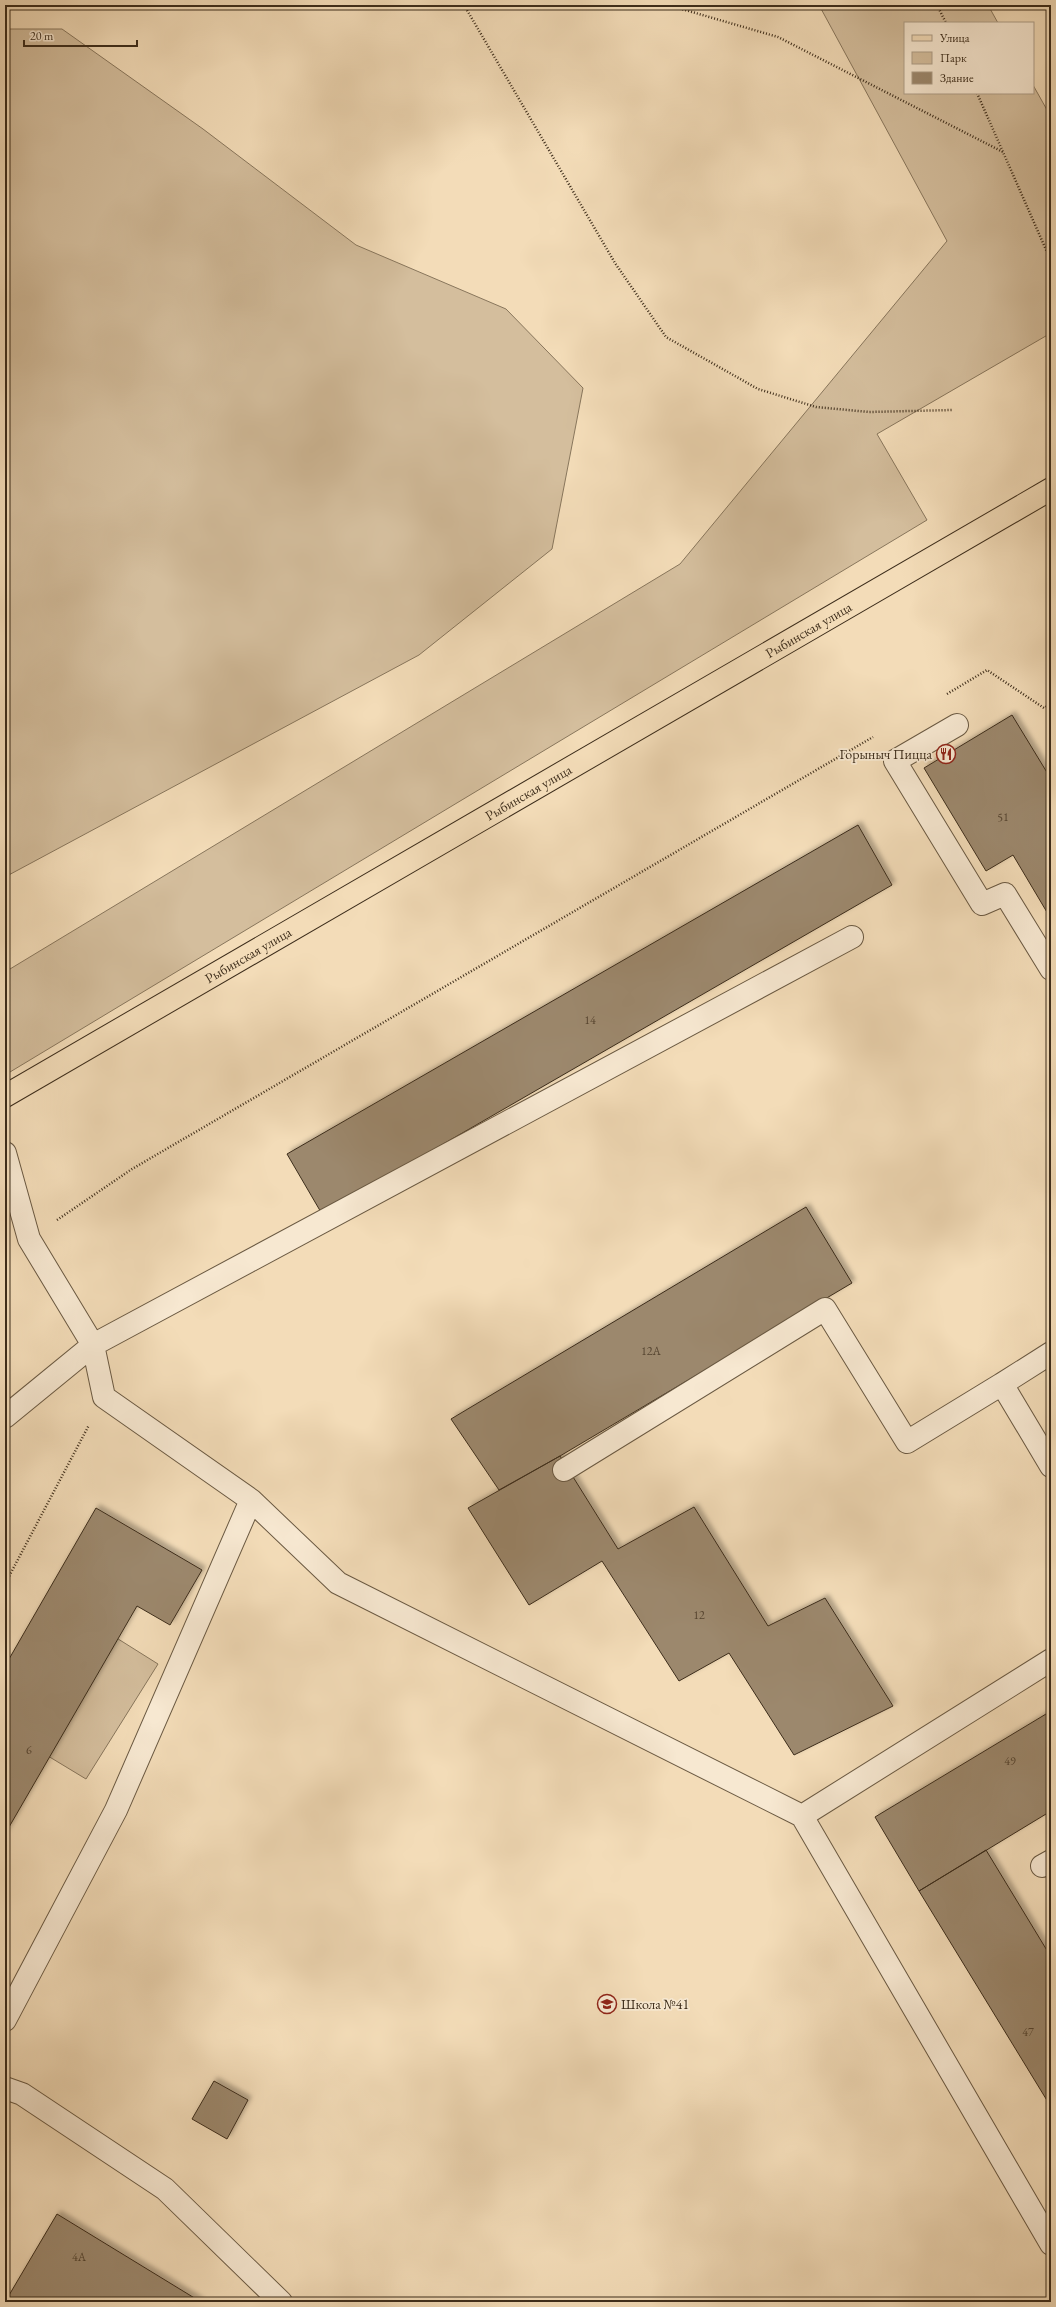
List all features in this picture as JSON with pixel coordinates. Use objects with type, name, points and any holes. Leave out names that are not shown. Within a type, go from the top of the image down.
[{"type":"main road","name":"Рыбинская улица","points":[[5,1096],[1051,489]]},
{"type":"lane","points":[[957,725],[895,761],[982,904],[1005,894],[1051,969]]},
{"type":"lane","points":[[5,1417],[93,1345],[852,937]]},
{"type":"lane","points":[[5,1153],[29,1239],[93,1345],[104,1397],[251,1500],[338,1583],[802,1816],[1051,2244]]},
{"type":"lane","points":[[564,1470],[825,1309],[907,1442],[1051,1353]]},
{"type":"lane","points":[[1002,1384],[1051,1466]]},
{"type":"lane","points":[[5,2020],[116,1810],[251,1500]]},
{"type":"lane","points":[[802,1816],[1051,1660]]},
{"type":"lane","points":[[5,2088],[22,2094],[165,2189],[281,2302]]},
{"type":"path","points":[[464,5],[615,262],[666,337],[758,389],[816,407],[869,412],[952,410]]},
{"type":"path","points":[[668,5],[778,37],[1003,152]]},
{"type":"path","points":[[937,5],[946,22]]},
{"type":"path","points":[[977,94],[1051,261]]},
{"type":"path","points":[[940,698],[987,670],[1044,708],[1051,704]]},
{"type":"path","points":[[29,1239],[132,1169],[879,733]]},
{"type":"path","points":[[5,1584],[104,1397]]},
{"type":"green space","points":[[819,5],[988,5],[997,22],[904,22],[904,94],[1034,94],[1034,87],[1051,117],[1051,333],[877,434],[927,520],[5,1075],[5,972],[680,564],[947,241]]},
{"type":"green space","points":[[5,29],[62,29],[203,129],[356,245],[506,309],[583,388],[552,549],[419,655],[5,877]]},
{"type":"green space","points":[[72,1610],[158,1664],[86,1779],[5,1730],[5,1719]]},
{"type":"building","points":[[1012,715],[1051,779],[1051,919],[1013,855],[986,871],[924,768]]},
{"type":"building","points":[[858,825],[892,885],[322,1214],[287,1154]]},
{"type":"building","points":[[806,1207],[852,1283],[560,1456],[499,1490],[451,1419]]},
{"type":"building","points":[[560,1456],[618,1549],[694,1507],[768,1626],[825,1598],[893,1706],[794,1755],[729,1653],[679,1681],[602,1561],[529,1605],[468,1508]]},
{"type":"building","points":[[96,1508],[202,1570],[170,1625],[137,1606],[5,1834],[5,1666]]},
{"type":"building","points":[[1051,1711],[1051,1811],[919,1891],[875,1817]]},
{"type":"building","points":[[986,1850],[1051,1957],[1051,2107],[919,1891]]},
{"type":"building","points":[[214,2081],[248,2100],[227,2139],[192,2119]]},
{"type":"building","points":[[57,2214],[201,2302],[5,2302]]},
{"type":"place","name":"Горыныч Пицца","points":[[946,754]]},
{"type":"place","name":"Школа №41","points":[[607,2004]]}]
